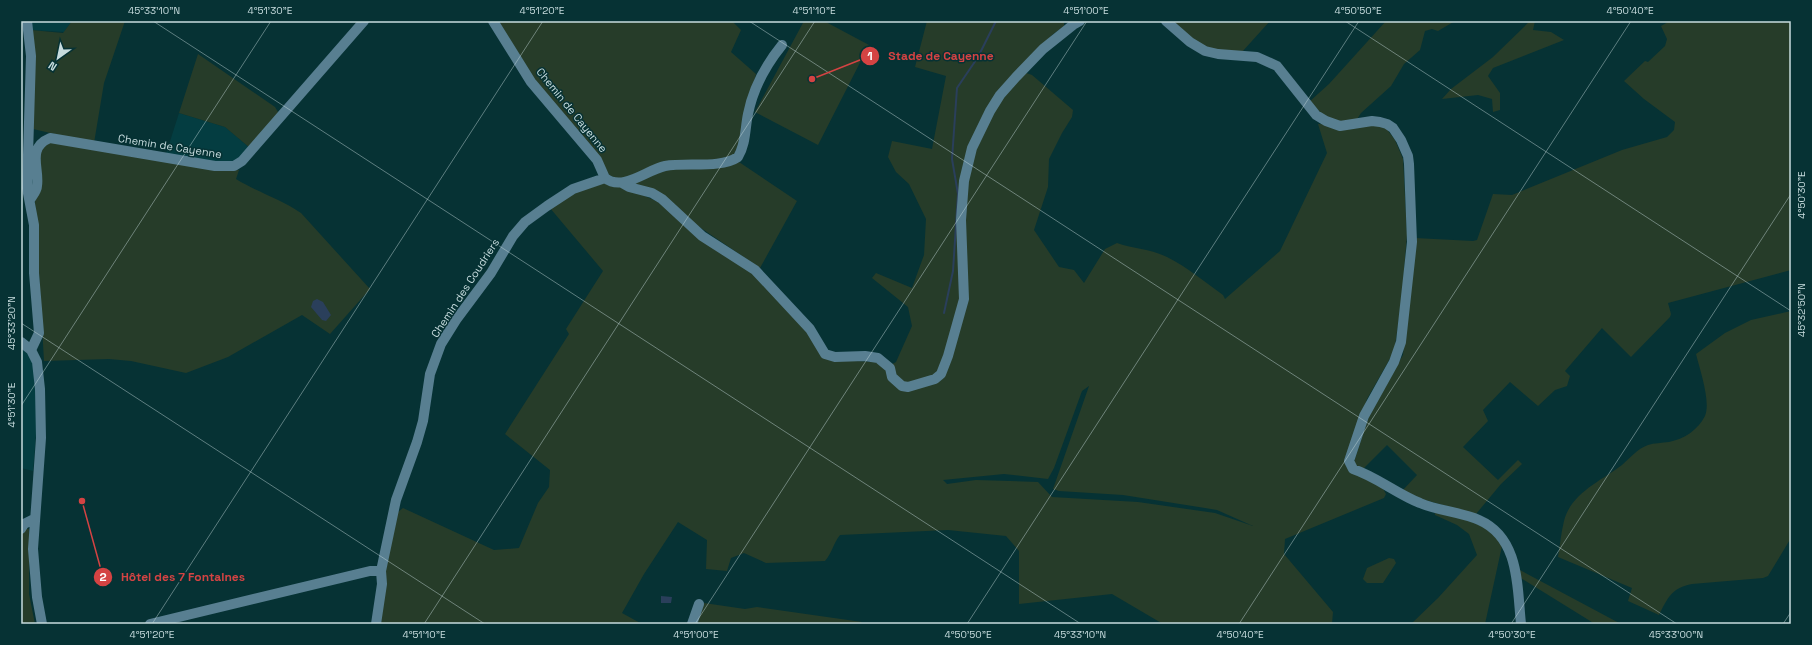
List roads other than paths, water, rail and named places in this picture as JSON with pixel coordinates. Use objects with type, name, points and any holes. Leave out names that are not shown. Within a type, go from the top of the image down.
[{"type":"street","points":[[26,21],[30,46],[27,188],[34,225],[34,273],[39,333],[31,350]]},
{"type":"street","name":"Chemin de Cayenne","points":[[30,200],[38,186],[36,170],[37,149],[43,141],[50,138],[215,166],[234,166],[242,161],[364,21]]},
{"type":"street","name":"Chemin de Cayenne","points":[[494,21],[531,82],[597,160],[605,178]]},
{"type":"street","points":[[622,183],[662,199],[702,236],[755,270],[802,319],[810,329],[820,348],[830,357],[865,356],[878,358],[890,368],[892,377],[902,386],[908,387],[935,379],[941,374],[948,356],[964,299],[961,220],[964,181],[972,148],[990,111],[1000,95],[1043,49],[1080,21]]},
{"type":"street","points":[[1166,21],[1190,42],[1205,51],[1218,54],[1257,57],[1277,66],[1316,115],[1332,125],[1348,126],[1372,121],[1387,124],[1397,132],[1409,160],[1412,242],[1401,342],[1394,362],[1364,416],[1349,461],[1353,469],[1367,473],[1394,491],[1421,504],[1479,520],[1497,534],[1511,554],[1514,562],[1521,624]]},
{"type":"street","points":[[605,178],[615,183],[622,183],[661,167],[726,162],[738,157],[743,143],[747,116],[755,90],[768,64],[782,45]]},
{"type":"street","name":"Chemin des Coudriers","points":[[376,624],[382,584],[381,571],[396,500],[417,442],[423,421],[430,374],[441,344],[456,320],[491,273],[513,236],[526,222],[573,189],[605,178]]},
{"type":"street","points":[[21,342],[31,350],[37,362],[41,420],[34,519],[34,575],[42,624]]},
{"type":"street","points":[[21,529],[24,524],[34,519]]},
{"type":"street","points":[[150,624],[370,570],[381,571]]},
{"type":"street","points":[[692,624],[698,604]]},
{"type":"waterway","points":[[944,313],[953,271],[958,194],[952,159],[957,88],[978,57],[996,21]]},
{"type":"place","name":"Stade de Cayenne","points":[[812,79]]},
{"type":"place","name":"Hôtel des 7 Fontaines","points":[[82,501]]}]
